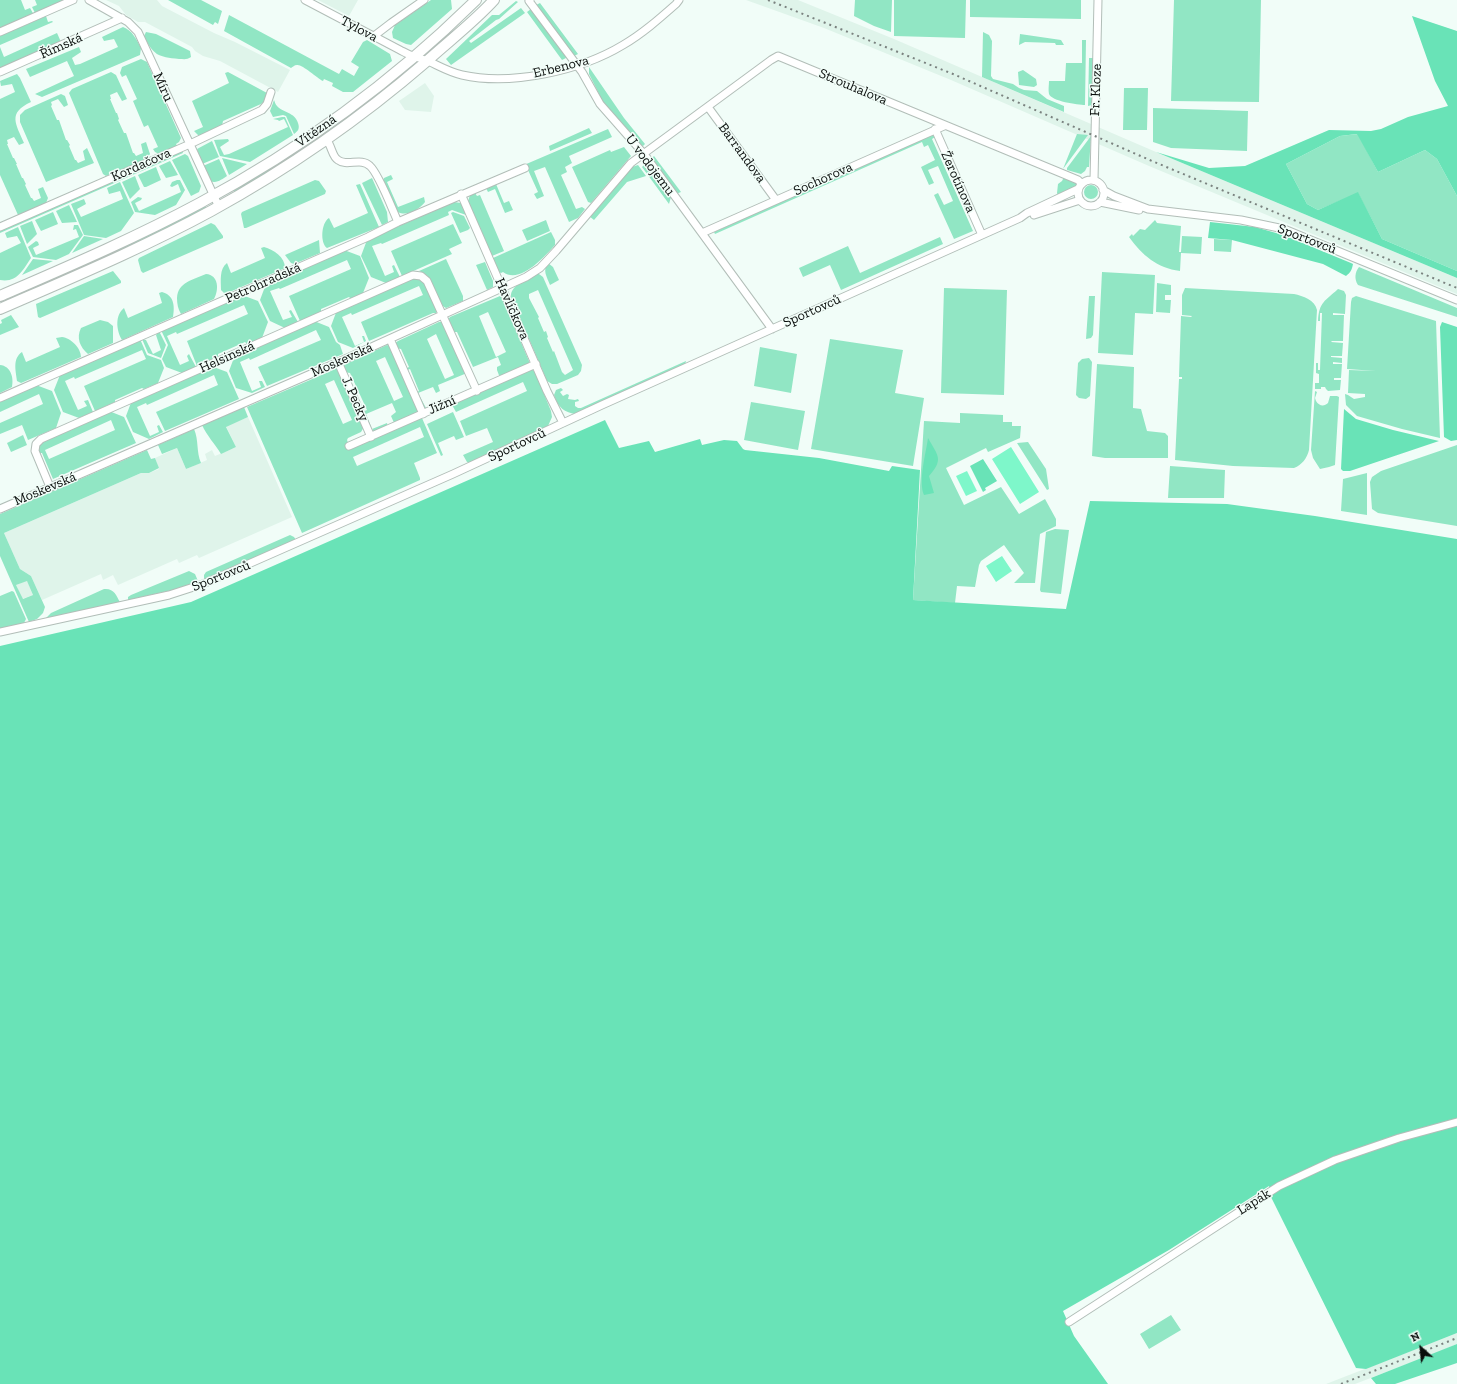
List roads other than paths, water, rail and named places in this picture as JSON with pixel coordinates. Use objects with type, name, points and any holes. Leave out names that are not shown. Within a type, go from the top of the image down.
[{"type":"main road","name":"Vítězná","points":[[0,296],[142,233],[213,196],[258,170],[364,97],[414,57],[476,0]]},
{"type":"main road","name":"Vítězná","points":[[0,309],[147,243],[219,207],[283,168],[371,107],[427,61],[494,0]]},
{"type":"street","points":[[0,32],[73,0]]},
{"type":"street","name":"Míru","points":[[89,0],[122,18],[135,28],[142,39],[213,196]]},
{"type":"street","name":"Tylova","points":[[305,0],[414,57]]},
{"type":"street","points":[[374,36],[424,0]]},
{"type":"street","name":"U vodojemu","points":[[529,0],[585,75],[604,108],[644,154],[772,329]]},
{"type":"street","name":"Erbenova","points":[[427,61],[444,69],[474,77],[512,78],[554,71],[597,58],[623,45],[658,20],[679,0]]},
{"type":"street","name":"Fr. Kloze","points":[[1094,180],[1098,0]]},
{"type":"street","name":"Římská","points":[[0,72],[122,18]]},
{"type":"street","name":"Strouhalova","points":[[644,154],[778,56],[944,126],[1078,180],[1080,187]]},
{"type":"street","points":[[414,57],[427,61]]},
{"type":"street","name":"Kordačova","points":[[0,227],[190,144],[264,108],[271,92]]},
{"type":"street","name":"Barrandova","points":[[708,107],[776,200]]},
{"type":"street","name":"Sochorova","points":[[702,234],[944,126]]},
{"type":"street","name":"Žerotínova","points":[[935,129],[982,235]]},
{"type":"street","name":"Vítězná","points":[[326,139],[332,148],[333,156],[337,160],[342,162],[364,162],[371,167],[377,175],[398,222]]},
{"type":"street","name":"Moskevská","points":[[1,508],[338,362],[526,277],[540,268],[631,163],[644,154]]},
{"type":"street","name":"Petrohradská","points":[[0,398],[368,237],[461,194],[525,168]]},
{"type":"street","name":"Sportovců","points":[[0,632],[164,596],[203,584],[453,474],[563,423],[1020,218],[1027,213],[1080,187],[1089,180],[1094,180],[1100,183],[1103,190],[1114,196],[1148,209]]},
{"type":"street","points":[[1080,187],[1078,196],[1080,200]]},
{"type":"street","points":[[1100,202],[1103,197],[1103,190]]},
{"type":"street","name":"Havlíčkova","points":[[461,194],[563,423]]},
{"type":"street","points":[[213,196],[219,207]]},
{"type":"street","name":"Sportovců","points":[[1020,218],[1026,218],[1080,200],[1091,206],[1100,202],[1132,209],[1148,209],[1241,220],[1278,227],[1304,236],[1457,300]]},
{"type":"street","name":"Helsinská","points":[[50,487],[35,451],[36,444],[41,439],[413,276],[418,275],[425,279],[443,315],[476,391]]},
{"type":"street","points":[[390,339],[423,414]]},
{"type":"street","name":"J. Pecky","points":[[338,362],[371,437]]},
{"type":"street","name":"Jižní","points":[[349,446],[536,364]]},
{"type":"street","name":"Lapák","points":[[1069,1322],[1279,1186],[1335,1160],[1399,1138],[1457,1122]]},
{"type":"railway","points":[[768,0],[953,74],[1152,161],[1457,288]]},
{"type":"railway","points":[[1341,1384],[1457,1338]]}]
